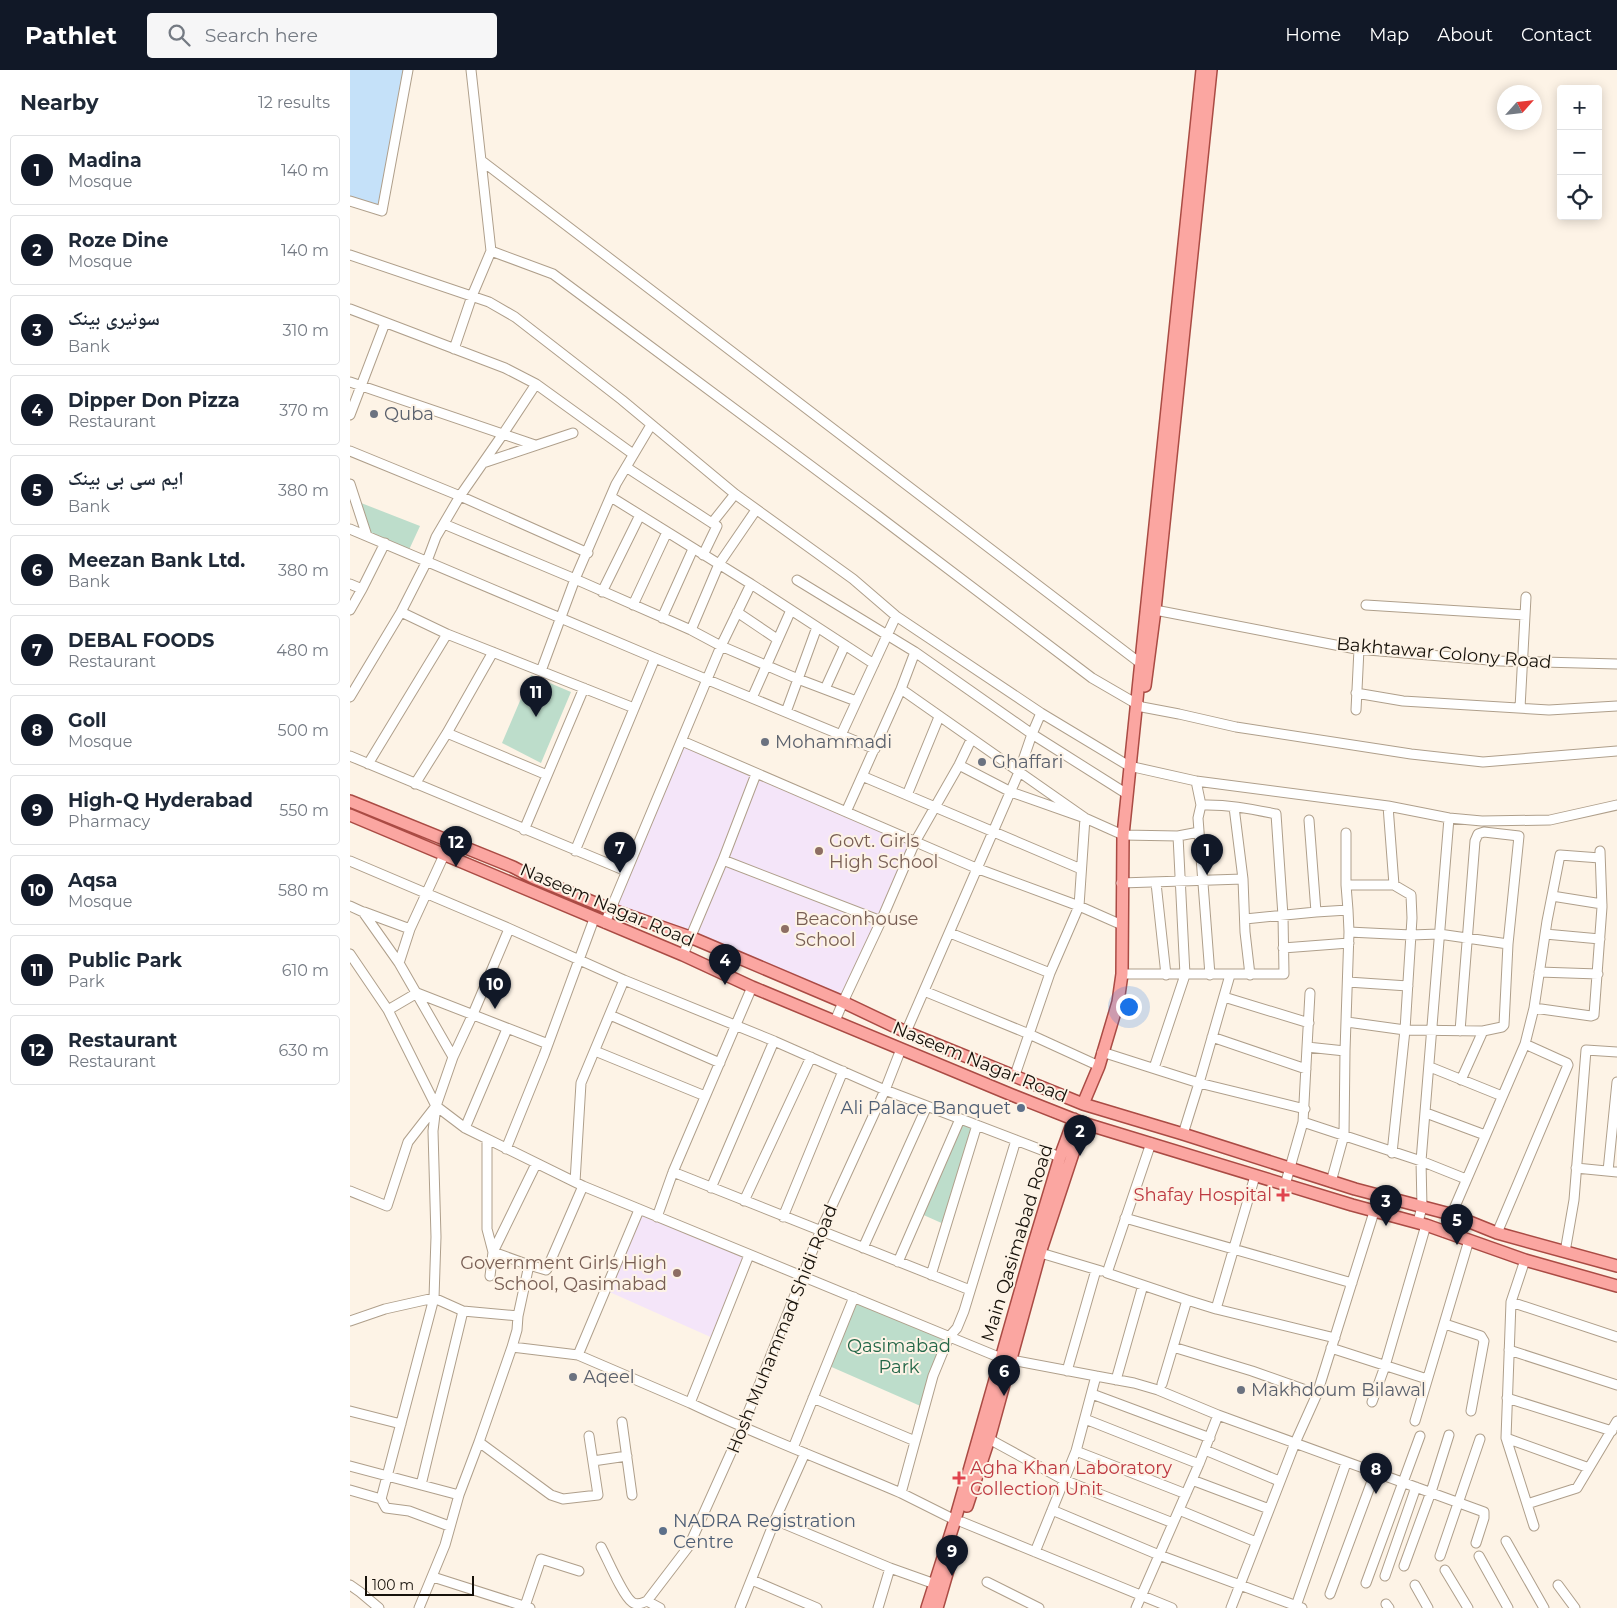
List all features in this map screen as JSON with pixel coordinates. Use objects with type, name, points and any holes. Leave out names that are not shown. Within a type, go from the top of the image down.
[{"type":"main road","points":[[1139,705],[1140,663],[1202,70]]},
{"type":"main road","points":[[1083,1104],[1099,1066],[1118,1002],[1122,974],[1122,835],[1130,766],[1155,610],[1211,70]]},
{"type":"main road","name":"Naseem Nagar Road","points":[[350,801],[513,867],[534,878],[610,909],[690,937],[842,1002],[906,1032],[1083,1104],[1200,1139],[1331,1182],[1450,1214],[1497,1233],[1617,1266]]},
{"type":"main road","name":"Naseem Nagar Road","points":[[350,815],[683,955],[752,987],[1078,1121],[1374,1212],[1422,1223],[1525,1260],[1617,1286]]},
{"type":"main road","points":[[901,1048],[906,1032]]},
{"type":"main road","name":"Main Qasimabad Road","points":[[937,1608],[959,1521],[1036,1251],[1060,1157],[1078,1121]]},
{"type":"main road","name":"Main Qasimabad Road","points":[[1036,1251],[1078,1121]]},
{"type":"main road","points":[[1194,1157],[1200,1139]]},
{"type":"main road","name":"Main Qasimabad Road","points":[[928,1608],[988,1439],[1005,1359]]},
{"type":"street","points":[[350,202],[382,211],[408,70]]},
{"type":"street","points":[[454,349],[472,296],[491,251],[471,70]]},
{"type":"street","points":[[482,161],[1140,663]]},
{"type":"street","points":[[491,251],[553,274],[878,515],[1092,678],[1139,705],[1236,727],[1411,754],[1483,762],[1617,752]]},
{"type":"street","points":[[350,255],[489,302],[515,317],[756,510],[853,579],[896,616],[1041,713],[1130,766],[1196,781],[1388,806],[1450,818],[1550,820],[1617,805]]},
{"type":"street","points":[[350,309],[505,368],[536,384],[633,454]]},
{"type":"street","points":[[350,415],[385,323]]},
{"type":"street","points":[[350,382],[535,445]]},
{"type":"street","points":[[350,697],[401,612],[427,561],[436,537],[460,496],[536,384]]},
{"type":"street","points":[[541,671],[575,579],[611,497],[633,454],[651,425]]},
{"type":"street","points":[[483,464],[573,433]]},
{"type":"street","points":[[350,451],[460,496],[588,552]]},
{"type":"street","points":[[626,467],[717,526],[703,554]]},
{"type":"street","points":[[350,484],[367,536]]},
{"type":"street","points":[[712,522],[736,494]]},
{"type":"street","points":[[611,497],[751,584],[874,664]]},
{"type":"street","points":[[691,630],[719,564],[756,510]]},
{"type":"street","points":[[602,592],[640,515]]},
{"type":"street","points":[[444,524],[691,630],[721,646],[798,679],[856,701]]},
{"type":"street","points":[[350,529],[655,658],[875,748]]},
{"type":"street","points":[[633,605],[667,532]]},
{"type":"street","points":[[350,610],[385,543]]},
{"type":"street","points":[[662,618],[693,549]]},
{"type":"street","points":[[797,580],[915,652],[1032,734],[1127,794]]},
{"type":"street","points":[[350,584],[362,588]]},
{"type":"street","points":[[506,1149],[548,1044],[579,959],[600,921],[610,909],[721,646],[751,584]]},
{"type":"street","points":[[1520,708],[1526,597]]},
{"type":"street","points":[[1366,605],[1525,615]]},
{"type":"street","points":[[752,698],[791,610]]},
{"type":"street","name":"Bakhtawar Colony Road","points":[[1155,610],[1359,649],[1501,661],[1617,664]]},
{"type":"street","points":[[401,612],[447,634],[634,708]]},
{"type":"street","points":[[737,612],[778,639]]},
{"type":"street","points":[[841,734],[896,616]]},
{"type":"street","points":[[786,712],[817,627]]},
{"type":"street","points":[[368,764],[447,634]]},
{"type":"street","points":[[824,689],[846,645]]},
{"type":"street","points":[[1356,710],[1359,649]]},
{"type":"street","points":[[415,784],[447,733],[493,652]]},
{"type":"street","points":[[846,812],[901,689],[915,652]]},
{"type":"street","points":[[575,851],[655,658]]},
{"type":"street","points":[[524,830],[584,688]]},
{"type":"street","points":[[901,689],[971,740],[1085,818]]},
{"type":"street","points":[[1356,693],[1403,701],[1549,710],[1617,706]]},
{"type":"street","points":[[906,1032],[950,934],[976,868],[1011,792],[1041,713]]},
{"type":"street","points":[[907,795],[939,717]]},
{"type":"street","points":[[447,733],[547,776]]},
{"type":"street","points":[[835,1021],[915,842],[959,766],[971,740]]},
{"type":"street","points":[[682,741],[976,868],[1079,906],[1122,925]]},
{"type":"street","points":[[350,756],[626,871]]},
{"type":"street","points":[[959,766],[1011,792],[1085,818],[1122,835],[1178,836],[1199,832]]},
{"type":"street","points":[[683,955],[723,860],[756,774]]},
{"type":"street","points":[[862,776],[1081,869]]},
{"type":"street","points":[[1196,781],[1201,805],[1198,818],[1210,975]]},
{"type":"street","points":[[1122,974],[1284,974],[1283,916],[1276,814],[1234,807],[1201,805]]},
{"type":"street","points":[[1388,806],[1394,884]]},
{"type":"street","points":[[1234,807],[1250,975]]},
{"type":"street","points":[[1015,1075],[1050,972],[1079,906],[1085,818]]},
{"type":"street","points":[[1372,1402],[1385,1366],[1422,1223],[1421,1161],[1450,818]]},
{"type":"street","points":[[1309,820],[1316,912]]},
{"type":"street","points":[[1347,1022],[1405,1030],[1433,1030],[1460,1031],[1482,1031],[1504,1025],[1508,944],[1519,836],[1484,832],[1478,834],[1475,841],[1460,1031]]},
{"type":"street","points":[[1331,1182],[1344,1135],[1349,943],[1346,833]]},
{"type":"street","points":[[1154,1068],[1185,975],[1178,836]]},
{"type":"street","points":[[399,962],[410,929],[444,855]]},
{"type":"street","points":[[1444,1232],[1450,1214],[1525,1044],[1534,1008],[1545,934],[1560,855],[1600,855],[1602,904],[1595,1012],[1591,1016],[1534,1008]]},
{"type":"street","points":[[723,860],[881,921]]},
{"type":"street","points":[[350,861],[624,980],[774,1041],[885,1090],[1060,1157]]},
{"type":"street","points":[[1121,883],[1242,879]]},
{"type":"street","points":[[1156,883],[1166,975]]},
{"type":"street","points":[[1346,885],[1394,884],[1411,895],[1411,935],[1405,1030],[1392,1153]]},
{"type":"street","points":[[1552,896],[1602,904]]},
{"type":"street","points":[[350,906],[410,929]]},
{"type":"street","points":[[1245,920],[1348,910]]},
{"type":"street","points":[[363,912],[399,962],[453,1057]]},
{"type":"street","points":[[449,1526],[409,1511],[386,1508],[381,1499],[434,1298],[436,1237],[433,1131],[436,1106],[453,1057],[509,929]]},
{"type":"street","points":[[1349,932],[1411,935],[1439,934],[1508,944]]},
{"type":"street","points":[[950,934],[1050,972]]},
{"type":"street","points":[[1545,934],[1600,939]]},
{"type":"street","points":[[1283,948],[1349,943]]},
{"type":"street","points":[[350,954],[388,1010],[436,1106],[465,1128],[487,1140],[639,1210],[1005,1359],[1158,1390],[1218,1415],[1346,1463],[1475,1508],[1485,1514],[1476,1544]]},
{"type":"street","points":[[1539,972],[1598,974]]},
{"type":"street","points":[[1183,1134],[1200,1083],[1230,975]]},
{"type":"street","points":[[493,1252],[528,1265],[548,1269],[579,1184],[581,1083],[624,980]]},
{"type":"street","points":[[1348,982],[1408,986]]},
{"type":"street","points":[[657,1217],[672,1172],[752,987]]},
{"type":"street","points":[[924,991],[1029,1034],[1099,1066]]},
{"type":"street","points":[[417,993],[548,1044]]},
{"type":"street","points":[[388,1010],[417,993]]},
{"type":"street","points":[[1285,1185],[1305,1109],[1310,993]]},
{"type":"street","points":[[1224,997],[1309,1023]]},
{"type":"street","points":[[610,1015],[720,1063]]},
{"type":"street","points":[[465,1128],[508,1028]]},
{"type":"street","points":[[1461,1080],[1482,1031]]},
{"type":"street","points":[[1212,1037],[1306,1068]]},
{"type":"street","points":[[711,1188],[774,1041]]},
{"type":"street","points":[[1497,1233],[1568,1065],[1568,1063],[1525,1044]]},
{"type":"street","points":[[1307,1047],[1345,1051]]},
{"type":"street","name":"Hosh Muhammad Shidi Road","points":[[647,1601],[690,1546],[742,1428],[801,1276],[885,1090],[901,1048]]},
{"type":"street","points":[[1565,1252],[1574,1200],[1586,1050],[1617,1052]]},
{"type":"street","points":[[595,1051],[705,1096]]},
{"type":"street","points":[[1102,1052],[1200,1083],[1305,1109]]},
{"type":"street","points":[[744,1201],[810,1057]]},
{"type":"street","points":[[1430,1067],[1502,1096]]},
{"type":"street","points":[[783,1217],[843,1072]]},
{"type":"street","points":[[1576,1168],[1613,1171],[1617,1082]]},
{"type":"street","points":[[350,1191],[387,1206],[408,1142],[436,1106]]},
{"type":"street","points":[[863,1248],[927,1106]]},
{"type":"street","points":[[1426,1113],[1485,1135]]},
{"type":"street","points":[[898,1262],[960,1119]]},
{"type":"street","points":[[1303,1122],[1392,1153],[1421,1161],[1466,1180]]},
{"type":"street","points":[[931,1275],[977,1125]]},
{"type":"street","points":[[487,1140],[487,1229],[493,1252]]},
{"type":"street","points":[[901,1493],[933,1376],[949,1337],[957,1328],[1016,1140]]},
{"type":"street","points":[[1107,1273],[1151,1143]]},
{"type":"street","points":[[490,1276],[493,1252],[536,1164]]},
{"type":"street","points":[[672,1172],[970,1290]]},
{"type":"street","points":[[1216,1308],[1255,1176]]},
{"type":"street","points":[[578,1355],[639,1210]]},
{"type":"street","points":[[1231,1608],[1295,1443],[1317,1394],[1374,1212]]},
{"type":"street","points":[[1125,1218],[1352,1283]]},
{"type":"street","points":[[1415,1422],[1469,1240]]},
{"type":"street","points":[[1036,1251],[1187,1300],[1334,1338]]},
{"type":"street","points":[[690,1403],[749,1255]]},
{"type":"street","points":[[1525,1260],[1511,1302],[1506,1438],[1534,1526]]},
{"type":"street","points":[[419,1608],[445,1545],[459,1495],[512,1347],[517,1330],[528,1265]]},
{"type":"street","points":[[1067,1371],[1096,1270]]},
{"type":"street","points":[[1116,1380],[1143,1285]]},
{"type":"street","points":[[350,1321],[385,1309],[434,1298],[463,1311],[518,1316]]},
{"type":"street","points":[[793,1448],[854,1298]]},
{"type":"street","points":[[1162,1384],[1187,1300]]},
{"type":"street","points":[[1511,1302],[1617,1337]]},
{"type":"street","points":[[421,1485],[463,1311]]},
{"type":"street","points":[[1445,1324],[1481,1336],[1484,1341],[1471,1411]]},
{"type":"street","points":[[512,1347],[578,1355],[690,1403],[742,1428],[805,1452],[901,1493],[959,1521],[1172,1608]]},
{"type":"street","points":[[1173,1347],[1252,1371],[1317,1394]]},
{"type":"street","points":[[1331,1348],[1427,1379]]},
{"type":"street","points":[[1509,1350],[1617,1385]]},
{"type":"street","points":[[1034,1552],[1076,1451],[1096,1376]]},
{"type":"street","points":[[1092,1394],[1210,1438]]},
{"type":"street","points":[[813,1398],[916,1441]]},
{"type":"street","points":[[1507,1398],[1612,1431]]},
{"type":"street","points":[[350,1411],[402,1424]]},
{"type":"street","points":[[1136,1608],[1205,1450],[1218,1415]]},
{"type":"street","points":[[1085,1419],[1199,1464]]},
{"type":"street","points":[[1527,1504],[1577,1488],[1617,1421]]},
{"type":"street","points":[[622,1422],[632,1495]]},
{"type":"street","points":[[1404,1566],[1449,1435]]},
{"type":"street","points":[[479,1442],[551,1495],[563,1499],[598,1495],[589,1436]]},
{"type":"street","points":[[1366,1583],[1420,1436]]},
{"type":"street","points":[[1440,1556],[1480,1438]]},
{"type":"street","points":[[1506,1438],[1589,1468]]},
{"type":"street","points":[[988,1439],[1064,1480],[1173,1523]]},
{"type":"street","points":[[1205,1450],[1280,1481]]},
{"type":"street","points":[[1076,1451],[1186,1494]]},
{"type":"street","points":[[740,1608],[775,1520],[805,1452]]},
{"type":"street","points":[[593,1461],[627,1456]]},
{"type":"street","points":[[1052,1510],[1159,1555],[1299,1607],[1346,1463]]},
{"type":"street","points":[[350,1466],[459,1495]]},
{"type":"street","points":[[1330,1594],[1376,1473]]},
{"type":"street","points":[[1192,1480],[1269,1509]]},
{"type":"street","points":[[1384,1576],[1416,1487]]},
{"type":"street","points":[[350,1490],[381,1499]]},
{"type":"street","points":[[1179,1510],[1256,1542]]},
{"type":"street","points":[[775,1520],[890,1568],[935,1584]]},
{"type":"street","points":[[1506,1541],[1544,1608]]},
{"type":"street","points":[[601,1547],[632,1602],[640,1604],[647,1601],[660,1608]]},
{"type":"street","points":[[1478,1556],[1508,1608]]},
{"type":"street","points":[[433,1577],[528,1607],[541,1559],[579,1571]]},
{"type":"street","points":[[878,1608],[890,1568]]},
{"type":"street","points":[[1445,1570],[1468,1608]]},
{"type":"street","points":[[752,1580],[817,1608]]},
{"type":"street","points":[[987,1582],[1039,1608]]},
{"type":"street","points":[[350,1585],[379,1608]]},
{"type":"street","points":[[1415,1585],[1428,1608]]},
{"type":"street","points":[[1558,1585],[1575,1608]]},
{"type":"shaded area","points":[[682,741],[915,842],[843,1002],[610,909]]},
{"type":"shaded area","name":"Government Girls High School, Qasimabad","points":[[639,1210],[749,1255],[715,1339],[605,1290]]},
{"type":"green space","points":[[356,501],[420,526],[408,552],[367,536]]},
{"type":"green space","points":[[531,675],[571,692],[541,763],[502,743]]},
{"type":"green space","points":[[960,1119],[977,1125],[946,1225],[919,1213]]},
{"type":"green space","name":"Qasimabad Park","points":[[854,1297],[949,1337],[925,1408],[827,1365]]},
{"type":"water","points":[[350,70],[408,70],[382,211],[350,201]]},
{"type":"place","name":"Quba","points":[[374,414]]},
{"type":"place","name":"Public Park","points":[[536,717]]},
{"type":"place","name":"Mohammadi","points":[[765,742]]},
{"type":"place","name":"Ghaffari","points":[[982,762]]},
{"type":"place","name":"Govt. Girls High School","points":[[819,851]]},
{"type":"place","name":"Restaurant","points":[[456,867]]},
{"type":"place","name":"DEBAL FOODS","points":[[620,873]]},
{"type":"place","name":"Madina","points":[[1207,875]]},
{"type":"place","name":"Beaconhouse School","points":[[785,929]]},
{"type":"place","name":"Dipper Don Pizza","points":[[725,985]]},
{"type":"place","name":"Aqsa","points":[[495,1009]]},
{"type":"place","name":"Ali Palace Banquet","points":[[1021,1108]]},
{"type":"place","name":"Roze Dine","points":[[1080,1156]]},
{"type":"place","name":"Shafay Hospital","points":[[1283,1195]]},
{"type":"place","name":"سونیری بینک","points":[[1386,1226]]},
{"type":"place","name":"ایم سی بی بینک","points":[[1457,1245]]},
{"type":"place","name":"Government Girls High School, Qasimabad","points":[[677,1273]]},
{"type":"place","name":"Aqeel","points":[[573,1377]]},
{"type":"place","name":"Makhdoum Bilawal","points":[[1241,1390]]},
{"type":"place","name":"Meezan Bank Ltd.","points":[[1004,1396]]},
{"type":"place","name":"Agha Khan Laboratory Collection Unit","points":[[959,1478]]},
{"type":"place","name":"Goll","points":[[1376,1494]]},
{"type":"place","name":"NADRA Registration Centre","points":[[663,1531]]},
{"type":"place","name":"High-Q Hyderabad","points":[[952,1576]]}]
